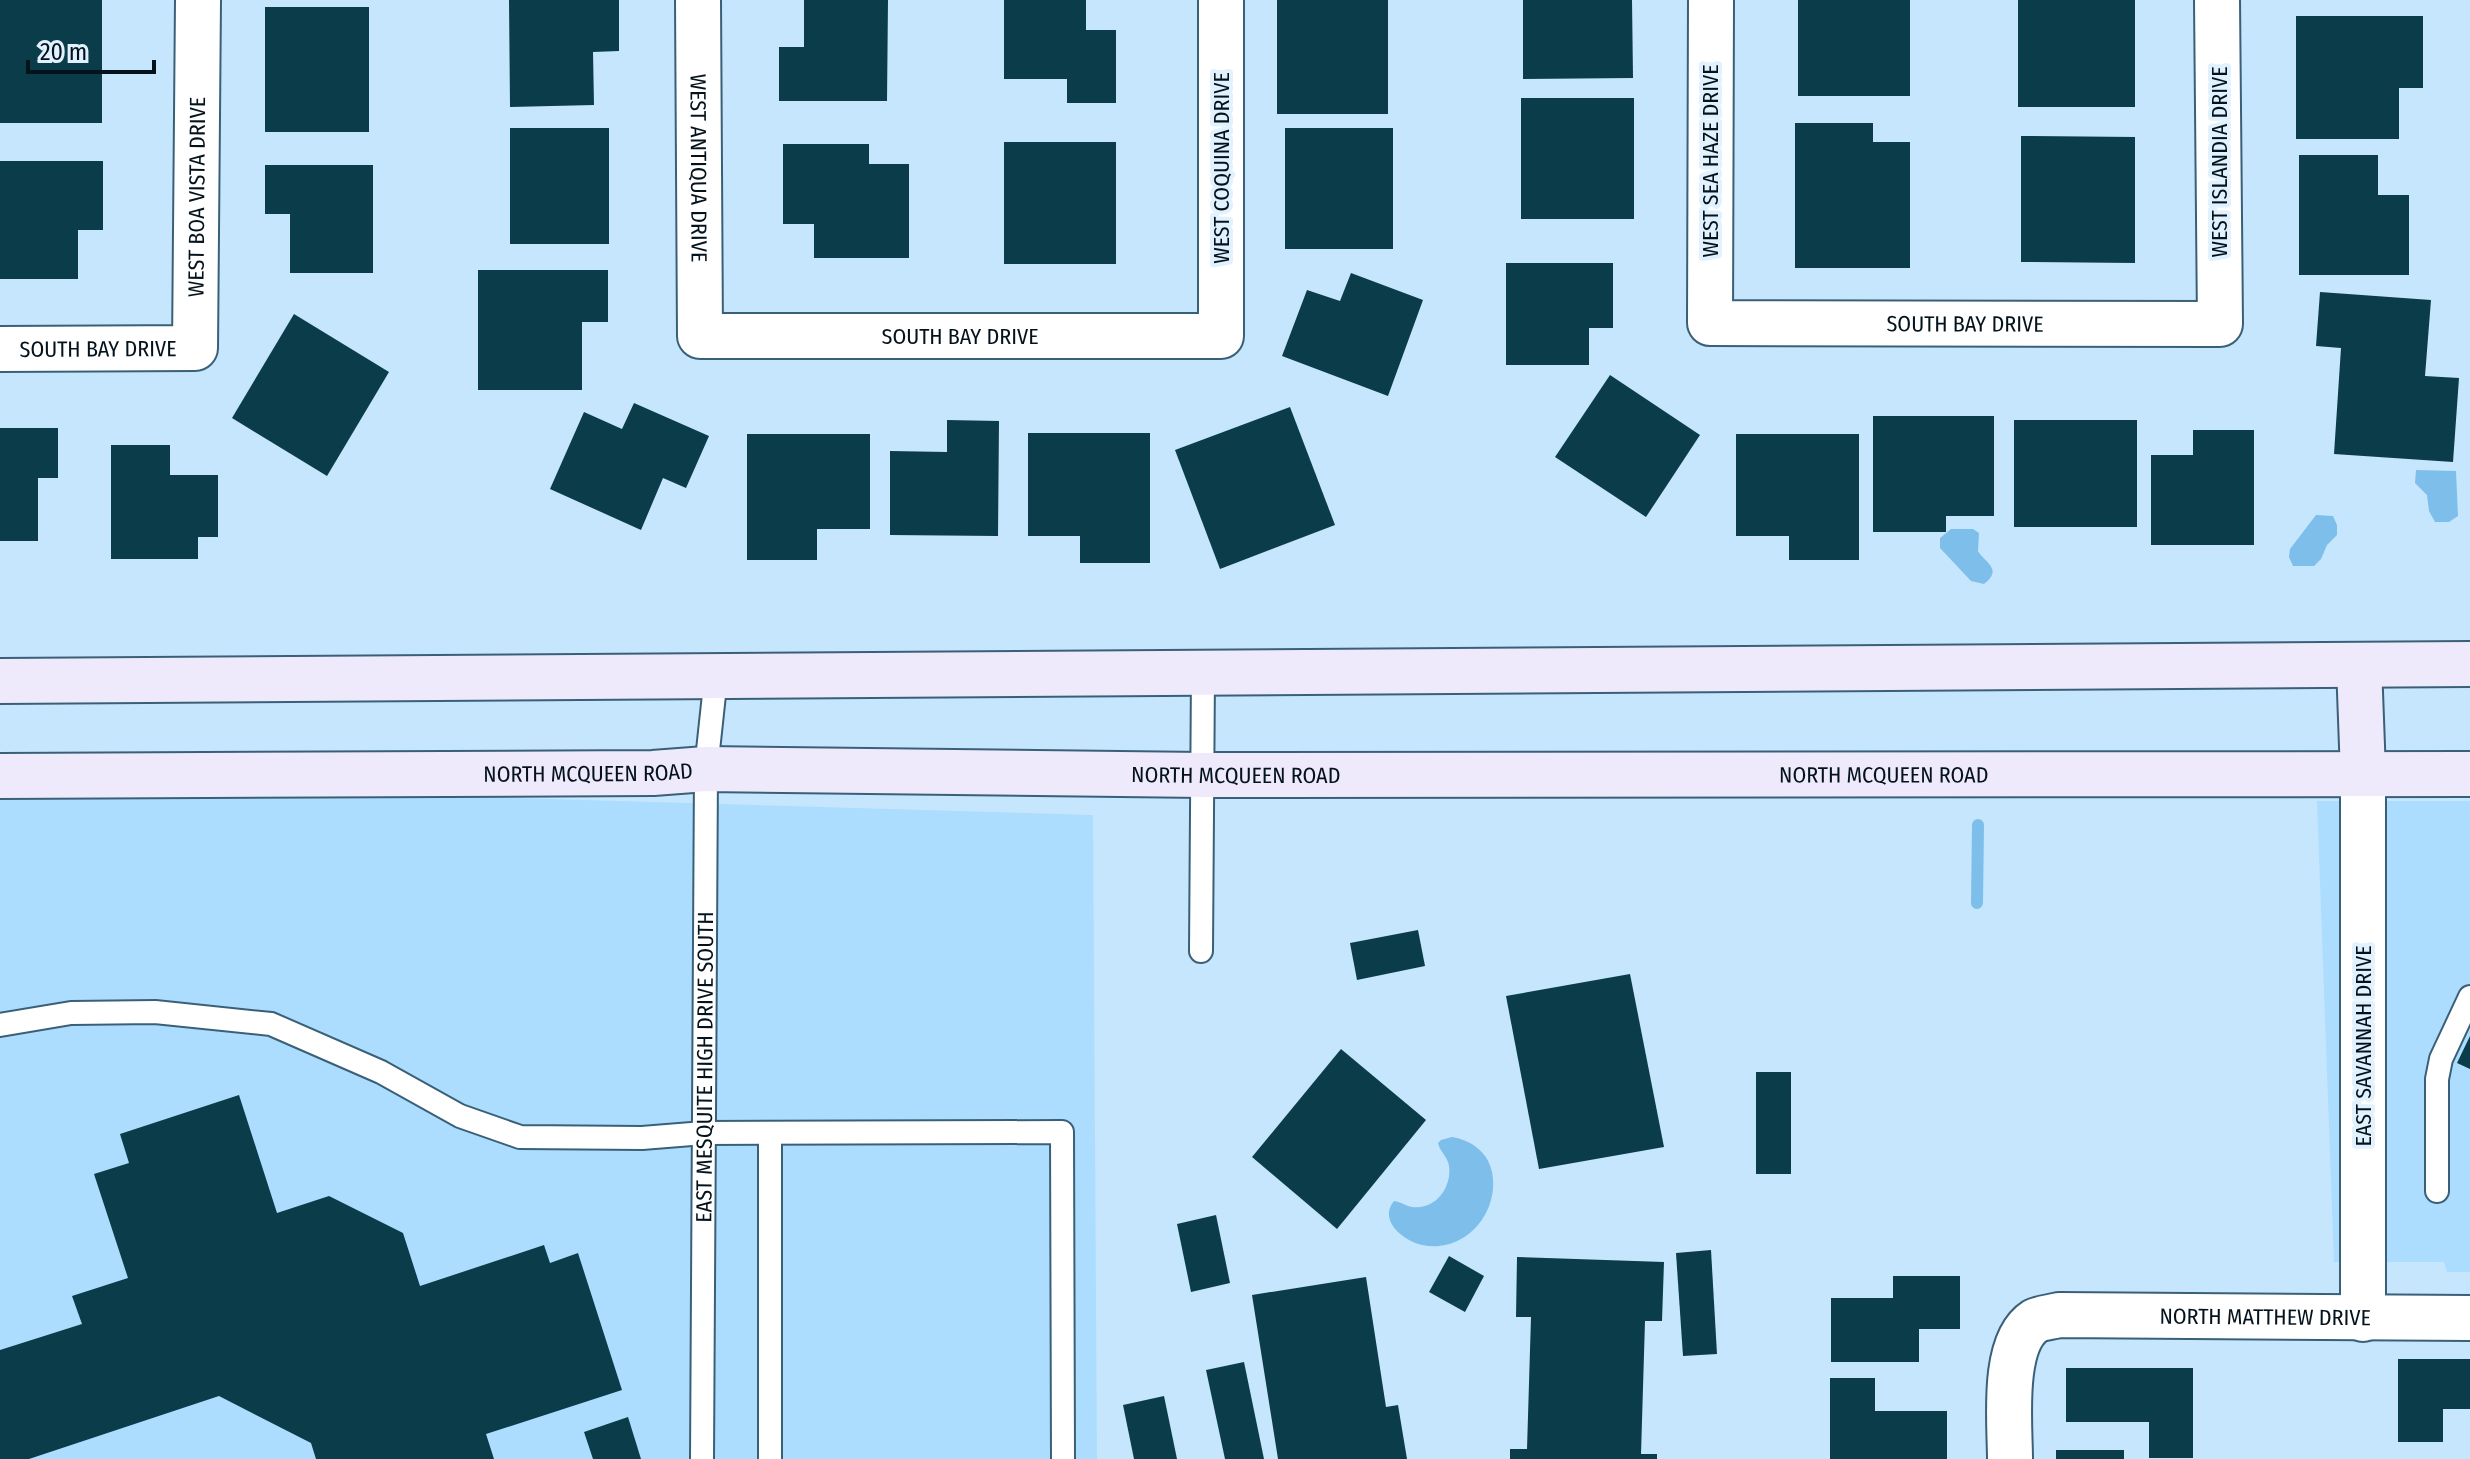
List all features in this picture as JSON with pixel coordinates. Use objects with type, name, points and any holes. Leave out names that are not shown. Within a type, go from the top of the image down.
[{"type":"main road","points":[[0,681],[2470,664]]},
{"type":"main road","points":[[2359,665],[2363,773]]},
{"type":"main road","name":"NORTH MCQUEEN ROAD","points":[[0,776],[638,773],[706,769],[1203,775],[2470,774]]},
{"type":"street","name":"WEST BOA VISTA DRIVE","points":[[195,348],[198,0]]},
{"type":"street","name":"WEST ANTIQUA DRIVE","points":[[698,0],[700,336]]},
{"type":"street","name":"WEST COQUINA DRIVE","points":[[1221,0],[1221,336]]},
{"type":"street","name":"WEST SEA HAZE DRIVE","points":[[1710,323],[1711,0]]},
{"type":"street","name":"WEST ISLANDIA DRIVE","points":[[2217,0],[2220,324]]},
{"type":"street","name":"SOUTH BAY DRIVE","points":[[1710,323],[2220,324]]},
{"type":"street","name":"SOUTH BAY DRIVE","points":[[700,336],[1221,336]]},
{"type":"street","name":"SOUTH BAY DRIVE","points":[[0,349],[195,348]]},
{"type":"street","name":"EAST SAVANNAH DRIVE","points":[[2363,773],[2363,1319]]},
{"type":"street","name":"NORTH MATTHEW DRIVE","points":[[2010,1459],[2010,1374],[2016,1345],[2035,1321],[2059,1315],[2470,1318]]},
{"type":"lane","points":[[1201,951],[1203,673]]},
{"type":"lane","name":"EAST MESQUITE HIGH DRIVE SOUTH","points":[[702,1459],[706,769],[716,676]]},
{"type":"lane","points":[[2437,1191],[2437,1079],[2441,1059],[2470,997]]},
{"type":"lane","points":[[0,1025],[71,1013],[155,1012],[271,1024],[381,1072],[460,1116],[520,1137],[1062,1132],[1063,1459]]},
{"type":"lane","points":[[770,1133],[770,1459]]},
{"type":"shaded area","points":[[2416,470],[2456,471],[2458,516],[2449,522],[2435,522],[2429,511],[2427,495],[2415,483]]},
{"type":"shaded area","points":[[2316,515],[2333,516],[2337,535],[2314,566],[2293,566],[2290,549]]},
{"type":"shaded area","points":[[1951,529],[1973,529],[1979,533],[1978,551],[1992,570],[1990,579],[1984,584],[1971,581],[1940,548],[1940,538]]},
{"type":"shaded area","points":[[0,783],[1093,815],[1097,1459],[0,1459]]},
{"type":"shaded area","points":[[2317,801],[2470,801],[2470,1272],[2447,1272],[2444,1262],[2334,1262]]},
{"type":"shaded area","points":[[1452,1137],[1472,1144],[1487,1159],[1492,1172],[1490,1202],[1485,1215],[1465,1237],[1438,1246],[1415,1243],[1395,1229],[1389,1215],[1390,1208],[1394,1201],[1421,1207],[1441,1196],[1448,1182],[1449,1166],[1438,1143]]},
{"type":"building","points":[[0,0],[102,0],[102,123],[0,123]]},
{"type":"building","points":[[509,0],[619,0],[619,51],[593,52],[594,105],[510,107]]},
{"type":"building","points":[[804,0],[888,0],[887,101],[779,101],[779,47],[804,47]]},
{"type":"building","points":[[1004,0],[1086,0],[1086,30],[1116,30],[1116,103],[1067,103],[1067,79],[1004,79]]},
{"type":"building","points":[[1277,0],[1388,0],[1388,114],[1277,114]]},
{"type":"building","points":[[1523,0],[1632,0],[1633,78],[1523,79]]},
{"type":"building","points":[[1798,0],[1910,0],[1910,96],[1798,96]]},
{"type":"building","points":[[2018,0],[2135,0],[2135,107],[2018,107]]},
{"type":"building","points":[[265,7],[369,7],[369,132],[265,132]]},
{"type":"building","points":[[2296,16],[2423,16],[2423,88],[2399,88],[2399,139],[2296,139]]},
{"type":"building","points":[[1521,98],[1634,98],[1634,219],[1521,219]]},
{"type":"building","points":[[1795,123],[1873,123],[1873,142],[1910,142],[1910,268],[1795,268]]},
{"type":"building","points":[[510,128],[609,128],[609,244],[510,244]]},
{"type":"building","points":[[1285,128],[1393,128],[1393,249],[1285,249]]},
{"type":"building","points":[[2021,136],[2135,137],[2135,263],[2021,262]]},
{"type":"building","points":[[1004,142],[1116,142],[1116,264],[1004,264]]},
{"type":"building","points":[[783,144],[869,144],[869,164],[909,164],[909,258],[814,258],[814,224],[783,224]]},
{"type":"building","points":[[2299,155],[2378,155],[2378,195],[2409,195],[2409,275],[2299,275]]},
{"type":"building","points":[[0,161],[103,161],[103,230],[78,230],[78,279],[0,279]]},
{"type":"building","points":[[265,165],[373,165],[373,273],[290,273],[290,214],[265,214]]},
{"type":"building","points":[[1506,263],[1613,263],[1613,328],[1589,328],[1589,365],[1506,365]]},
{"type":"building","points":[[478,270],[608,270],[608,322],[582,322],[582,390],[478,390]]},
{"type":"building","points":[[1351,273],[1423,300],[1388,396],[1282,356],[1307,290],[1340,301]]},
{"type":"building","points":[[2320,292],[2431,300],[2425,376],[2459,378],[2453,462],[2334,454],[2341,348],[2316,346]]},
{"type":"building","points":[[294,314],[389,372],[327,476],[232,418]]},
{"type":"building","points":[[1610,375],[1700,435],[1646,517],[1555,457]]},
{"type":"building","points":[[634,403],[709,436],[686,488],[663,478],[641,530],[550,489],[584,412],[622,429]]},
{"type":"building","points":[[1290,407],[1335,525],[1220,569],[1175,450]]},
{"type":"building","points":[[1873,416],[1994,416],[1994,516],[1946,516],[1946,532],[1873,532]]},
{"type":"building","points":[[947,420],[999,421],[998,536],[890,535],[890,451],[947,452]]},
{"type":"building","points":[[2014,420],[2137,420],[2137,527],[2014,527]]},
{"type":"building","points":[[0,428],[58,428],[58,478],[38,478],[38,541],[0,541]]},
{"type":"building","points":[[2193,430],[2254,430],[2254,545],[2151,545],[2151,455],[2193,455]]},
{"type":"building","points":[[1028,433],[1150,433],[1150,563],[1080,563],[1080,536],[1028,536]]},
{"type":"building","points":[[747,434],[870,434],[870,529],[817,529],[817,560],[747,560]]},
{"type":"building","points":[[1736,434],[1859,434],[1859,560],[1789,560],[1789,536],[1736,536]]},
{"type":"building","points":[[111,445],[170,445],[170,475],[218,475],[218,537],[198,537],[198,559],[111,559]]},
{"type":"building","points":[[1418,930],[1425,966],[1357,980],[1350,943]]},
{"type":"building","points":[[1630,974],[1664,1147],[1539,1169],[1506,996]]},
{"type":"building","points":[[2470,1036],[2470,1069],[2457,1063]]},
{"type":"building","points":[[1341,1049],[1426,1120],[1337,1229],[1252,1157]]},
{"type":"building","points":[[1756,1072],[1791,1072],[1791,1174],[1756,1174]]},
{"type":"building","points":[[239,1095],[277,1213],[329,1196],[403,1233],[420,1286],[544,1245],[550,1263],[578,1253],[622,1390],[486,1434],[494,1459],[316,1459],[311,1443],[219,1396],[29,1459],[0,1459],[0,1350],[82,1324],[72,1296],[128,1278],[94,1174],[129,1163],[120,1134]]},
{"type":"building","points":[[1216,1215],[1230,1283],[1191,1292],[1177,1224]]},
{"type":"building","points":[[1711,1250],[1717,1354],[1683,1356],[1676,1253]]},
{"type":"building","points":[[1449,1256],[1484,1276],[1465,1312],[1429,1292]]},
{"type":"building","points":[[1517,1257],[1664,1262],[1662,1321],[1645,1321],[1641,1454],[1657,1454],[1657,1459],[1510,1459],[1510,1449],[1527,1449],[1531,1317],[1516,1317]]},
{"type":"building","points":[[1893,1276],[1960,1276],[1960,1329],[1919,1329],[1919,1362],[1831,1362],[1831,1298],[1893,1298]]},
{"type":"building","points":[[1366,1277],[1386,1407],[1398,1405],[1407,1459],[1278,1459],[1252,1295]]},
{"type":"building","points":[[2398,1359],[2470,1359],[2470,1409],[2443,1409],[2443,1442],[2398,1442]]},
{"type":"building","points":[[1244,1362],[1264,1459],[1225,1459],[1206,1370]]},
{"type":"building","points":[[2066,1368],[2193,1368],[2193,1458],[2149,1458],[2149,1422],[2066,1422]]},
{"type":"building","points":[[1830,1378],[1875,1378],[1875,1411],[1947,1411],[1947,1459],[1830,1459]]},
{"type":"building","points":[[1164,1396],[1177,1459],[1134,1459],[1123,1405]]},
{"type":"building","points":[[628,1417],[641,1459],[593,1459],[584,1432]]},
{"type":"building","points":[[2056,1450],[2124,1450],[2124,1459],[2056,1459]]},
{"type":"waterway","points":[[1977,903],[1978,825]]}]
